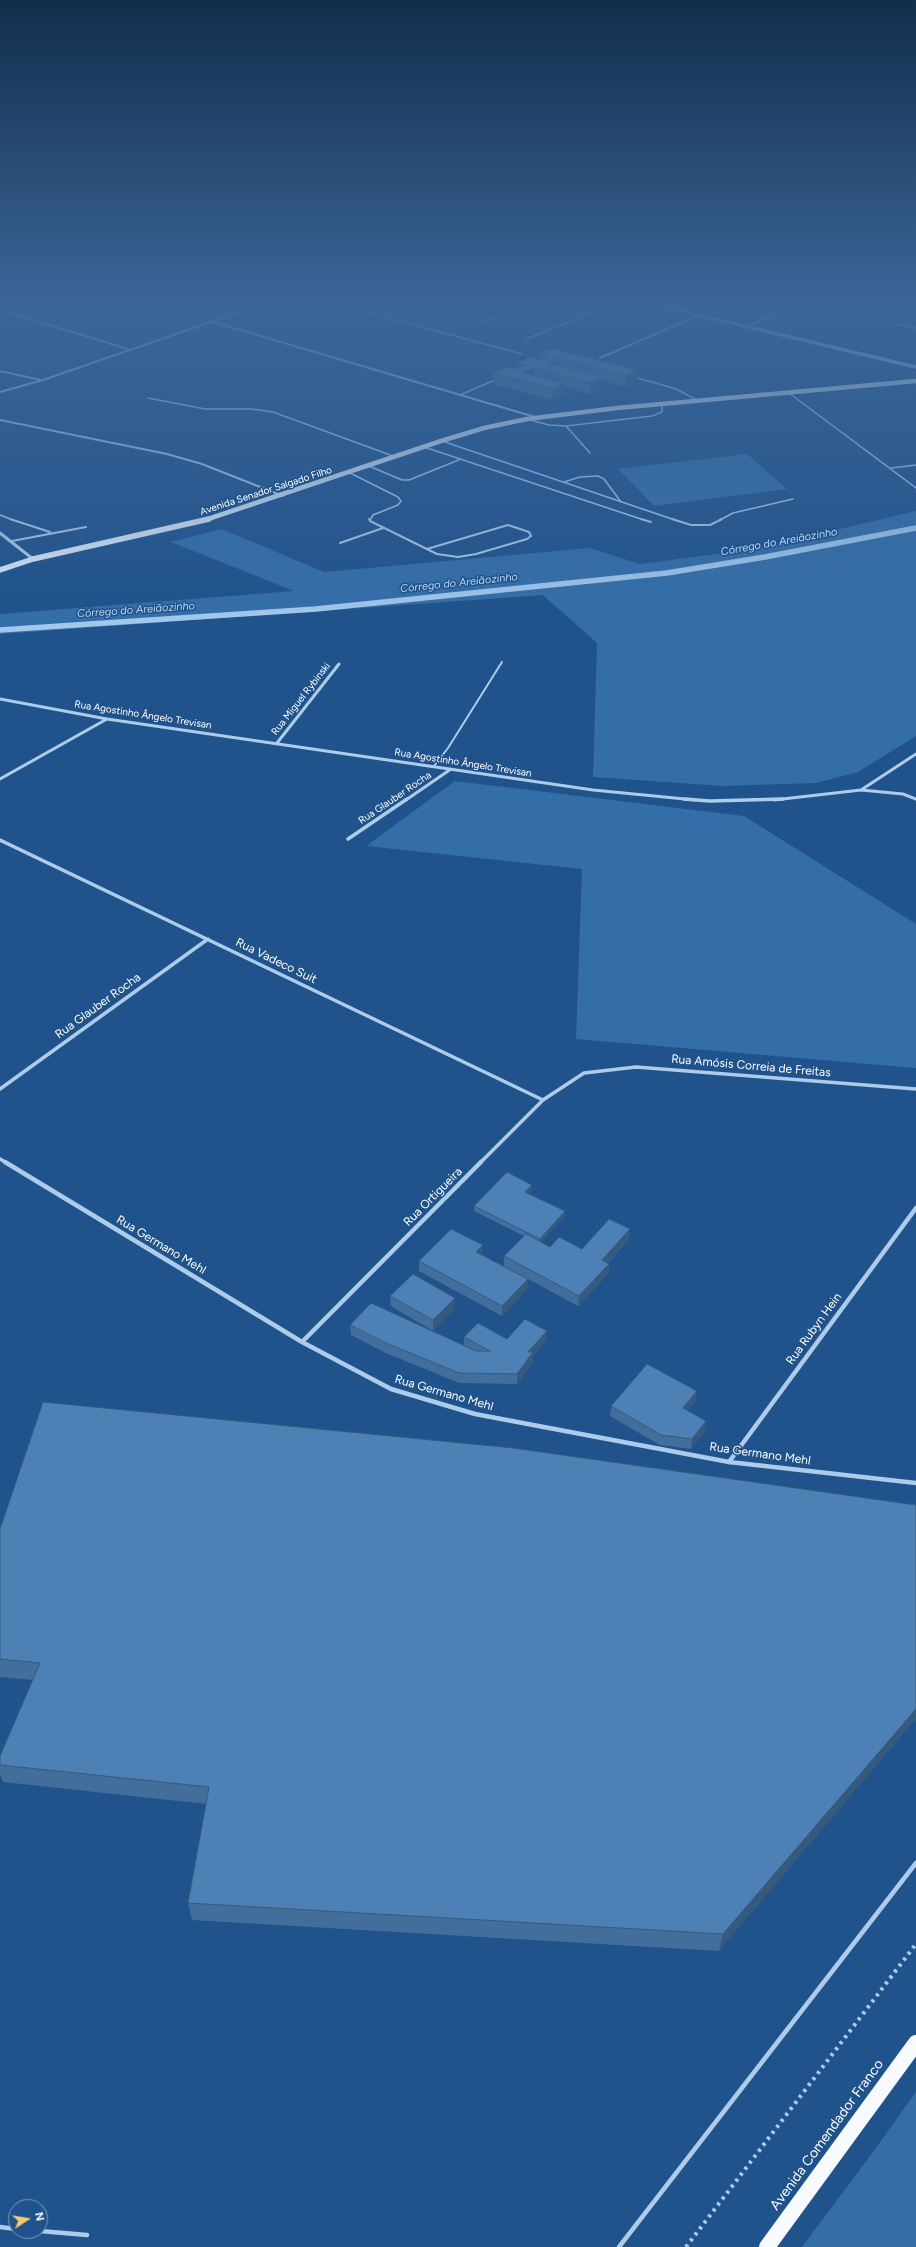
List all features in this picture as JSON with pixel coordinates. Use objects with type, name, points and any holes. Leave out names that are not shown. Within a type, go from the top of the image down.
[{"type":"highway","name":"Avenida Comendador Franco","points":[[767,2247],[916,2043]]},
{"type":"main road","name":"Avenida Senador Salgado Filho","points":[[0,570],[33,559],[187,525],[283,496],[424,446],[484,428],[535,417],[624,408]]},
{"type":"street","points":[[504,408],[535,417]]},
{"type":"street","points":[[0,420],[166,454],[202,464],[283,496]]},
{"type":"street","points":[[0,533],[33,559]]},
{"type":"street","name":"Rua Miguel Rybinski","points":[[277,743],[339,664]]},
{"type":"street","name":"Rua Agostinho Ângelo Trevisan","points":[[0,699],[108,719],[434,766],[451,770],[593,790],[710,801],[770,800],[861,790],[916,754]]},
{"type":"street","points":[[0,779],[108,719]]},
{"type":"street","name":"Rua Glauber Rocha","points":[[348,839],[451,770]]},
{"type":"street","points":[[861,790],[903,794],[916,799]]},
{"type":"street","name":"Rua Vadeco Suit","points":[[0,840],[543,1100]]},
{"type":"street","name":"Rua Glauber Rocha","points":[[0,1089],[208,939]]},
{"type":"street","name":"Rua Amósis Correia de Freitas","points":[[584,1073],[636,1067],[916,1089]]},
{"type":"street","name":"Rua Ortigueira","points":[[302,1342],[543,1100],[584,1073]]},
{"type":"street","name":"Rua Germano Mehl","points":[[0,1159],[302,1342],[391,1389],[474,1414],[729,1462],[916,1483]]},
{"type":"street","name":"Rua Rubyn Hein","points":[[729,1462],[916,1208]]},
{"type":"lane","points":[[199,408],[252,409],[273,412],[395,457]]},
{"type":"lane","points":[[527,419],[549,425],[566,426],[652,416],[662,412],[662,408]]},
{"type":"lane","points":[[809,408],[916,488]]},
{"type":"lane","points":[[566,426],[590,453]]},
{"type":"lane","points":[[441,441],[691,525],[710,525],[733,513],[745,509],[793,499]]},
{"type":"lane","points":[[424,446],[651,522]]},
{"type":"lane","points":[[369,466],[402,480],[409,480],[418,478],[461,459]]},
{"type":"lane","points":[[891,468],[916,465]]},
{"type":"lane","points":[[350,473],[398,497],[401,501],[398,505],[369,518],[370,521],[427,549],[446,557],[476,554],[527,539],[531,536],[529,532],[508,525],[427,549]]},
{"type":"lane","points":[[563,482],[580,477],[598,476],[604,479],[621,502]]},
{"type":"lane","points":[[0,515],[52,533]]},
{"type":"lane","points":[[12,541],[86,527]]},
{"type":"lane","points":[[340,543],[383,528]]},
{"type":"lane","points":[[434,766],[502,662]]},
{"type":"lane","points":[[619,2247],[916,1863]]},
{"type":"lane","points":[[48,2232],[87,2235]]},
{"type":"path","points":[[686,2247],[916,1944]]},
{"type":"shaded area","points":[[747,454],[787,489],[654,506],[618,469]]},
{"type":"shaded area","points":[[916,511],[916,736],[858,772],[816,783],[723,786],[593,777],[597,643],[543,595],[0,634],[0,614],[294,591],[171,542],[222,529],[324,572],[590,548],[640,564],[755,549]]},
{"type":"shaded area","points":[[455,781],[744,816],[916,924],[916,1068],[576,1039],[582,869],[366,846]]},
{"type":"shaded area","points":[[916,2092],[916,2247],[802,2247],[870,2156]]},
{"type":"building","points":[[507,1172],[532,1185],[525,1192],[565,1211],[540,1239],[474,1206]]},
{"type":"building","points":[[609,1219],[630,1229],[602,1260],[609,1264],[579,1296],[504,1256],[526,1234],[550,1247],[559,1237],[582,1249]]},
{"type":"building","points":[[451,1229],[483,1245],[476,1252],[528,1279],[502,1306],[419,1261]]},
{"type":"building","points":[[413,1274],[455,1298],[433,1320],[390,1296]]},
{"type":"building","points":[[371,1303],[476,1351],[490,1351],[464,1337],[478,1323],[507,1339],[525,1319],[547,1331],[528,1352],[533,1352],[517,1374],[459,1373],[386,1343],[350,1325]]},
{"type":"building","points":[[647,1364],[697,1391],[683,1408],[706,1421],[692,1439],[661,1435],[611,1406]]},
{"type":"building","points":[[43,1402],[513,1448],[916,1505],[916,1709],[723,1934],[188,1903],[209,1787],[0,1765],[0,1756],[40,1663],[0,1659],[0,1529]]},
{"type":"waterway","name":"Córrego do Areiãozinho","points":[[0,630],[316,609],[667,573],[765,557],[916,528]]}]
